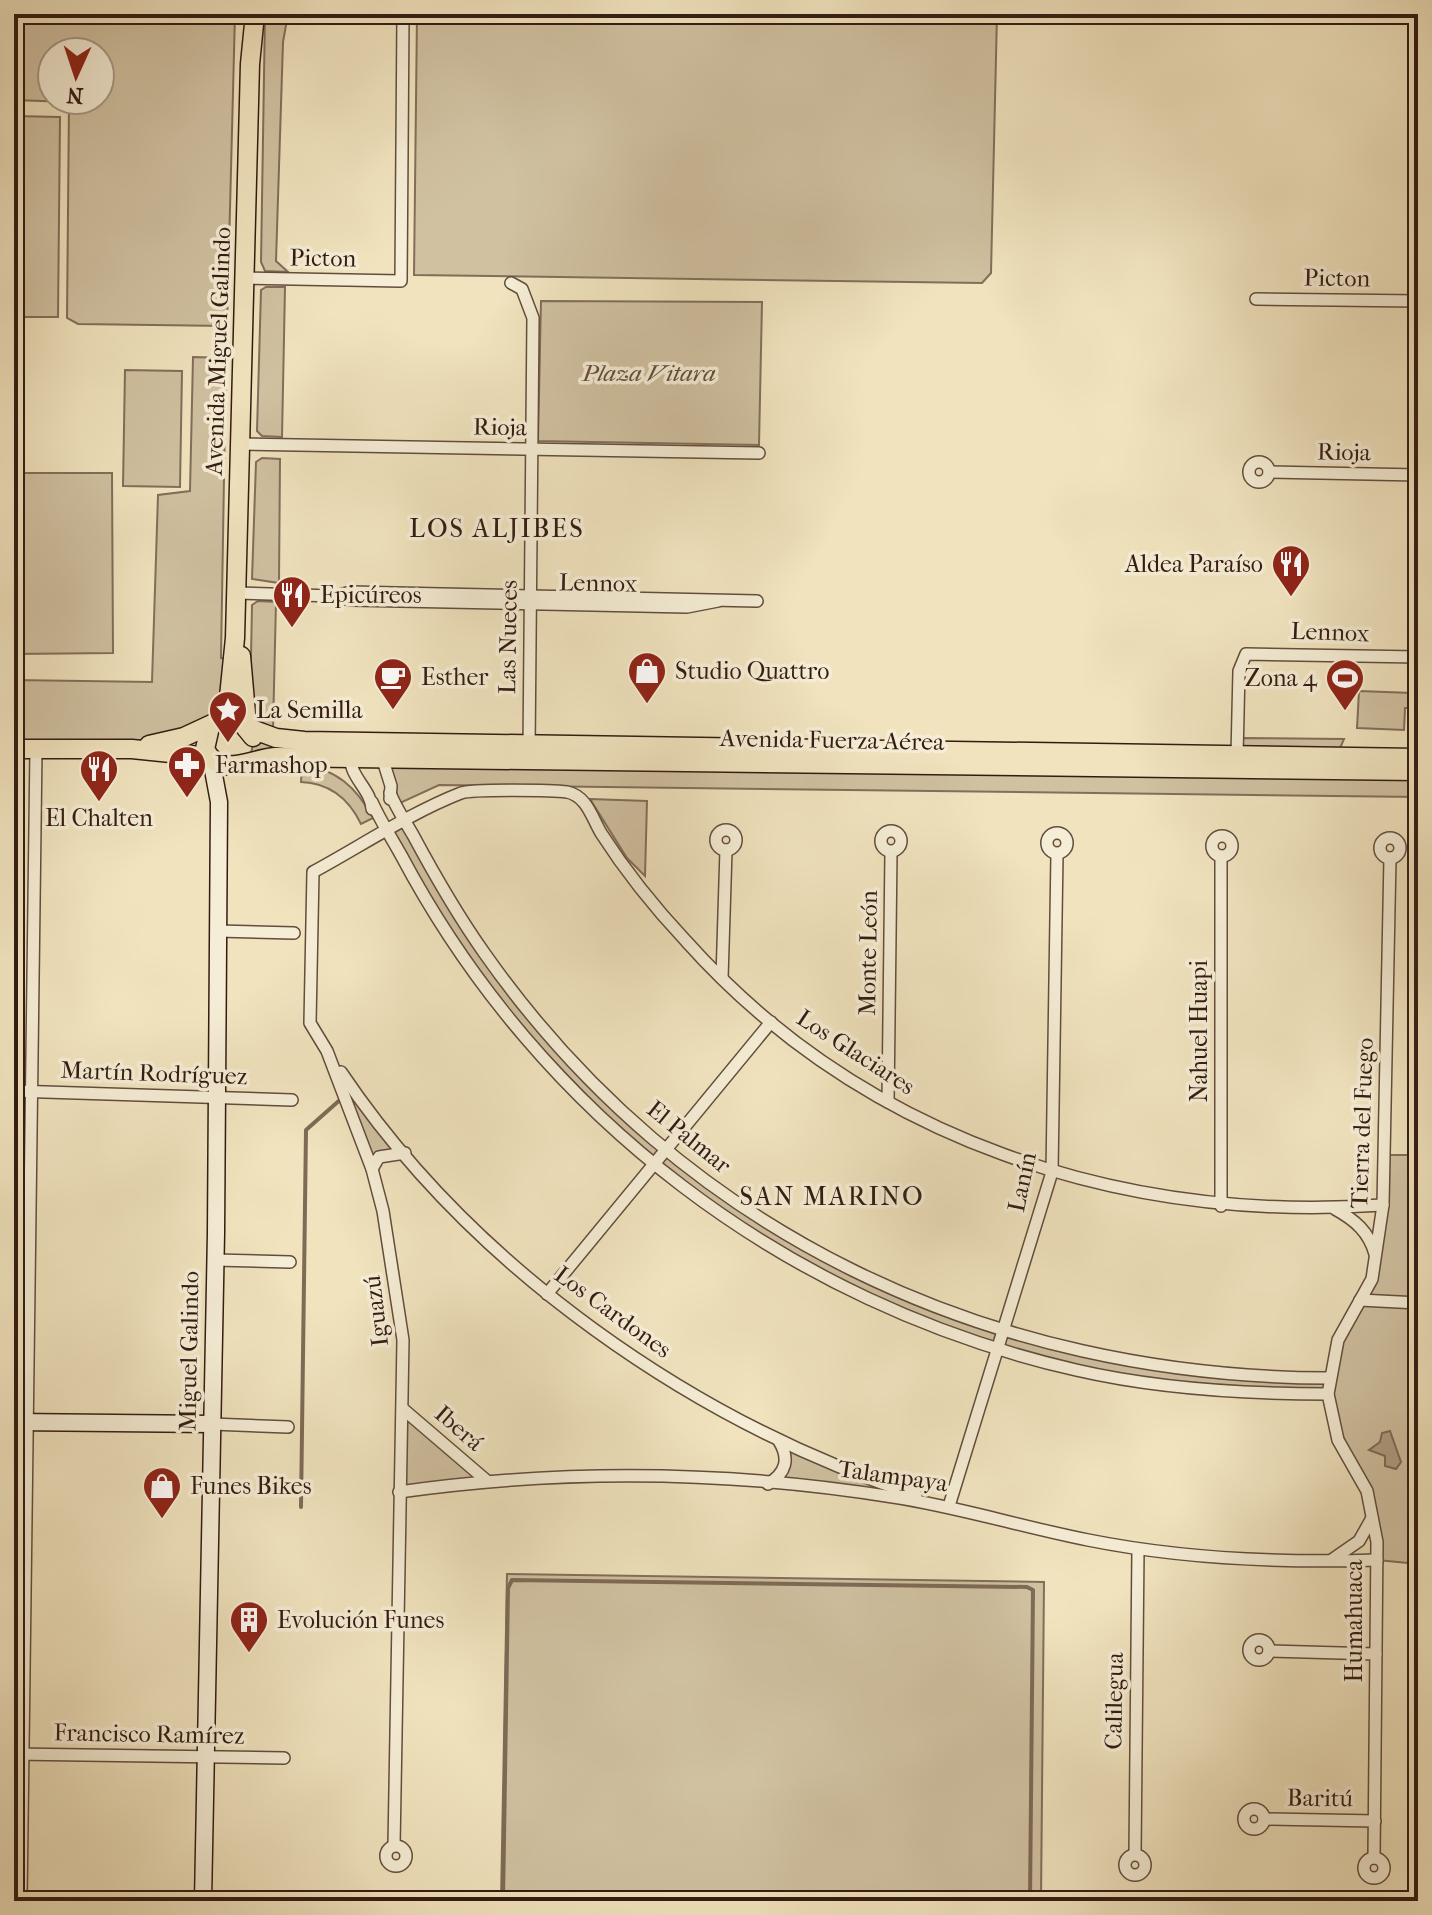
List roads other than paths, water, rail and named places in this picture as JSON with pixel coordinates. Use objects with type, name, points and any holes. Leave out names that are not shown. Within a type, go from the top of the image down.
[{"type":"main road","name":"Avenida Miguel Galindo","points":[[246,14],[250,64]]},
{"type":"main road","name":"Avenida Miguel Galindo","points":[[214,724],[229,697],[235,638],[250,64],[255,14]]},
{"type":"main road","name":"Avenida Miguel Galindo","points":[[235,638],[243,660],[248,727]]},
{"type":"main road","name":"Avenida Fuerza Aérea","points":[[133,750],[233,718],[248,727],[290,740],[351,750]]},
{"type":"main road","points":[[210,758],[204,742],[214,724]]},
{"type":"main road","points":[[242,763],[253,749],[248,727]]},
{"type":"main road","name":"Avenida Fuerza Aérea","points":[[14,749],[133,750],[210,758],[225,766],[275,757],[351,750],[816,756],[1418,758]]},
{"type":"main road","name":"Avenida Fuerza Aérea","points":[[816,756],[1418,771]]},
{"type":"main road","name":"Miguel Galindo","points":[[203,1901],[215,1260],[219,802],[210,758]]},
{"type":"main road","name":"Miguel Galindo","points":[[219,802],[242,763]]},
{"type":"main road","points":[[22,1422],[212,1424]]},
{"type":"street","name":"Picton","points":[[245,278],[401,281],[403,14]]},
{"type":"street","name":"Las Nueces","points":[[511,283],[522,289],[533,318],[529,753]]},
{"type":"street","name":"Picton","points":[[1256,299],[1418,301]]},
{"type":"street","name":"Rioja","points":[[240,444],[759,453]]},
{"type":"street","name":"Rioja","points":[[1269,472],[1418,475]]},
{"type":"street","name":"Lennox","points":[[236,593],[333,596],[351,600],[530,599],[687,607],[718,601],[757,601]]},
{"type":"street","name":"Lennox","points":[[1237,755],[1243,658],[1253,652],[1418,657]]},
{"type":"street","points":[[21,1901],[20,1754],[27,1592],[22,1422],[33,1091],[36,749]]},
{"type":"street","name":"El Palmar","points":[[351,750],[354,774],[449,938],[504,1012],[564,1082],[653,1165],[698,1200],[792,1261],[893,1311],[998,1350],[1078,1371],[1159,1385],[1272,1394],[1328,1394]]},
{"type":"street","name":"El Palmar","points":[[380,750],[394,807],[406,823]]},
{"type":"street","name":"Los Glaciares","points":[[406,823],[464,792],[569,792],[584,801],[627,871],[688,944],[771,1022],[828,1064],[888,1102],[963,1139],[1052,1172],[1119,1190],[1221,1206],[1335,1208],[1383,1205]]},
{"type":"street","name":"El Palmar","points":[[390,793],[466,927],[528,1011],[578,1068],[666,1149],[755,1215],[851,1270],[952,1314],[1005,1332],[1081,1353],[1160,1368],[1244,1376],[1328,1378]]},
{"type":"street","name":"El Palmar","points":[[372,802],[379,822],[389,832]]},
{"type":"street","points":[[389,832],[406,823]]},
{"type":"street","name":"Iguazú","points":[[389,832],[313,872],[310,1023],[327,1051],[372,1169],[398,1297],[403,1340],[394,1846]]},
{"type":"street","points":[[722,978],[726,850]]},
{"type":"street","name":"Monte León","points":[[888,1102],[891,852]]},
{"type":"street","name":"Lanín","points":[[949,1506],[1052,1172],[1057,854]]},
{"type":"street","name":"Nahuel Huapi","points":[[1221,856],[1221,1206]]},
{"type":"street","name":"Tierra del Fuego","points":[[1328,1394],[1328,1378],[1338,1340],[1372,1279],[1383,1205],[1390,858]]},
{"type":"street","points":[[218,931],[294,933]]},
{"type":"street","points":[[547,1294],[771,1022]]},
{"type":"street","name":"Los Cardones","points":[[327,1051],[357,1096],[405,1153],[486,1239],[547,1294],[658,1373],[778,1441],[861,1477],[949,1506]]},
{"type":"street","name":"Martín Rodríguez","points":[[14,1091],[217,1095],[292,1100]]},
{"type":"street","points":[[372,1169],[379,1157],[405,1153]]},
{"type":"street","points":[[1335,1208],[1354,1219],[1371,1240],[1376,1259]]},
{"type":"street","points":[[215,1260],[290,1262]]},
{"type":"street","points":[[1360,1300],[1418,1303]]},
{"type":"street","points":[[1159,1385],[1160,1368]]},
{"type":"street","name":"Humahuaca","points":[[1328,1394],[1338,1440],[1367,1491],[1377,1560],[1374,1858]]},
{"type":"street","name":"Iberá","points":[[403,1409],[487,1481]]},
{"type":"street","points":[[212,1424],[288,1427]]},
{"type":"street","points":[[768,1484],[779,1477],[786,1465],[785,1452],[778,1441]]},
{"type":"street","name":"Talampaya","points":[[399,1492],[487,1481],[654,1476],[768,1484],[949,1506],[1043,1531],[1138,1549],[1233,1559],[1377,1560]]},
{"type":"street","points":[[1329,1561],[1359,1541],[1372,1517]]},
{"type":"street","name":"Calilegua","points":[[1135,1854],[1138,1549]]},
{"type":"street","points":[[14,1592],[27,1592]]},
{"type":"street","points":[[1269,1651],[1376,1654]]},
{"type":"street","name":"Francisco Ramírez","points":[[20,1754],[284,1758]]},
{"type":"street","name":"Baritú","points":[[1264,1819],[1375,1821]]},
{"type":"waterway","points":[[301,1507],[306,1130],[341,1099]]},
{"type":"waterway","points":[[14,1436],[19,1442],[17,1533]]},
{"type":"waterway","points":[[16,1576],[17,1538]]},
{"type":"waterway","points":[[503,1901],[508,1588],[512,1580],[1027,1587],[1033,1590],[1030,1901]]},
{"type":"place","name":"Aldea Paraíso","points":[[1291,598]]},
{"type":"place","name":"Epicúreos","points":[[292,629]]},
{"type":"place","name":"Studio Quattro","points":[[647,705]]},
{"type":"place","name":"Esther","points":[[393,711]]},
{"type":"place","name":"Zona 4","points":[[1345,712]]},
{"type":"place","name":"La Semilla","points":[[228,744]]},
{"type":"place","name":"Farmashop","points":[[187,799]]},
{"type":"place","name":"El Chalten","points":[[99,803]]},
{"type":"place","name":"Funes Bikes","points":[[162,1520]]},
{"type":"place","name":"Evolución Funes","points":[[249,1654]]},
{"type":"district","name":"LOS ALJIBES","points":[[497,528]]},
{"type":"district","name":"SAN MARINO","points":[[832,1196]]},
{"type":"park label","name":"Plaza Vitara","points":[[649,373]]}]
